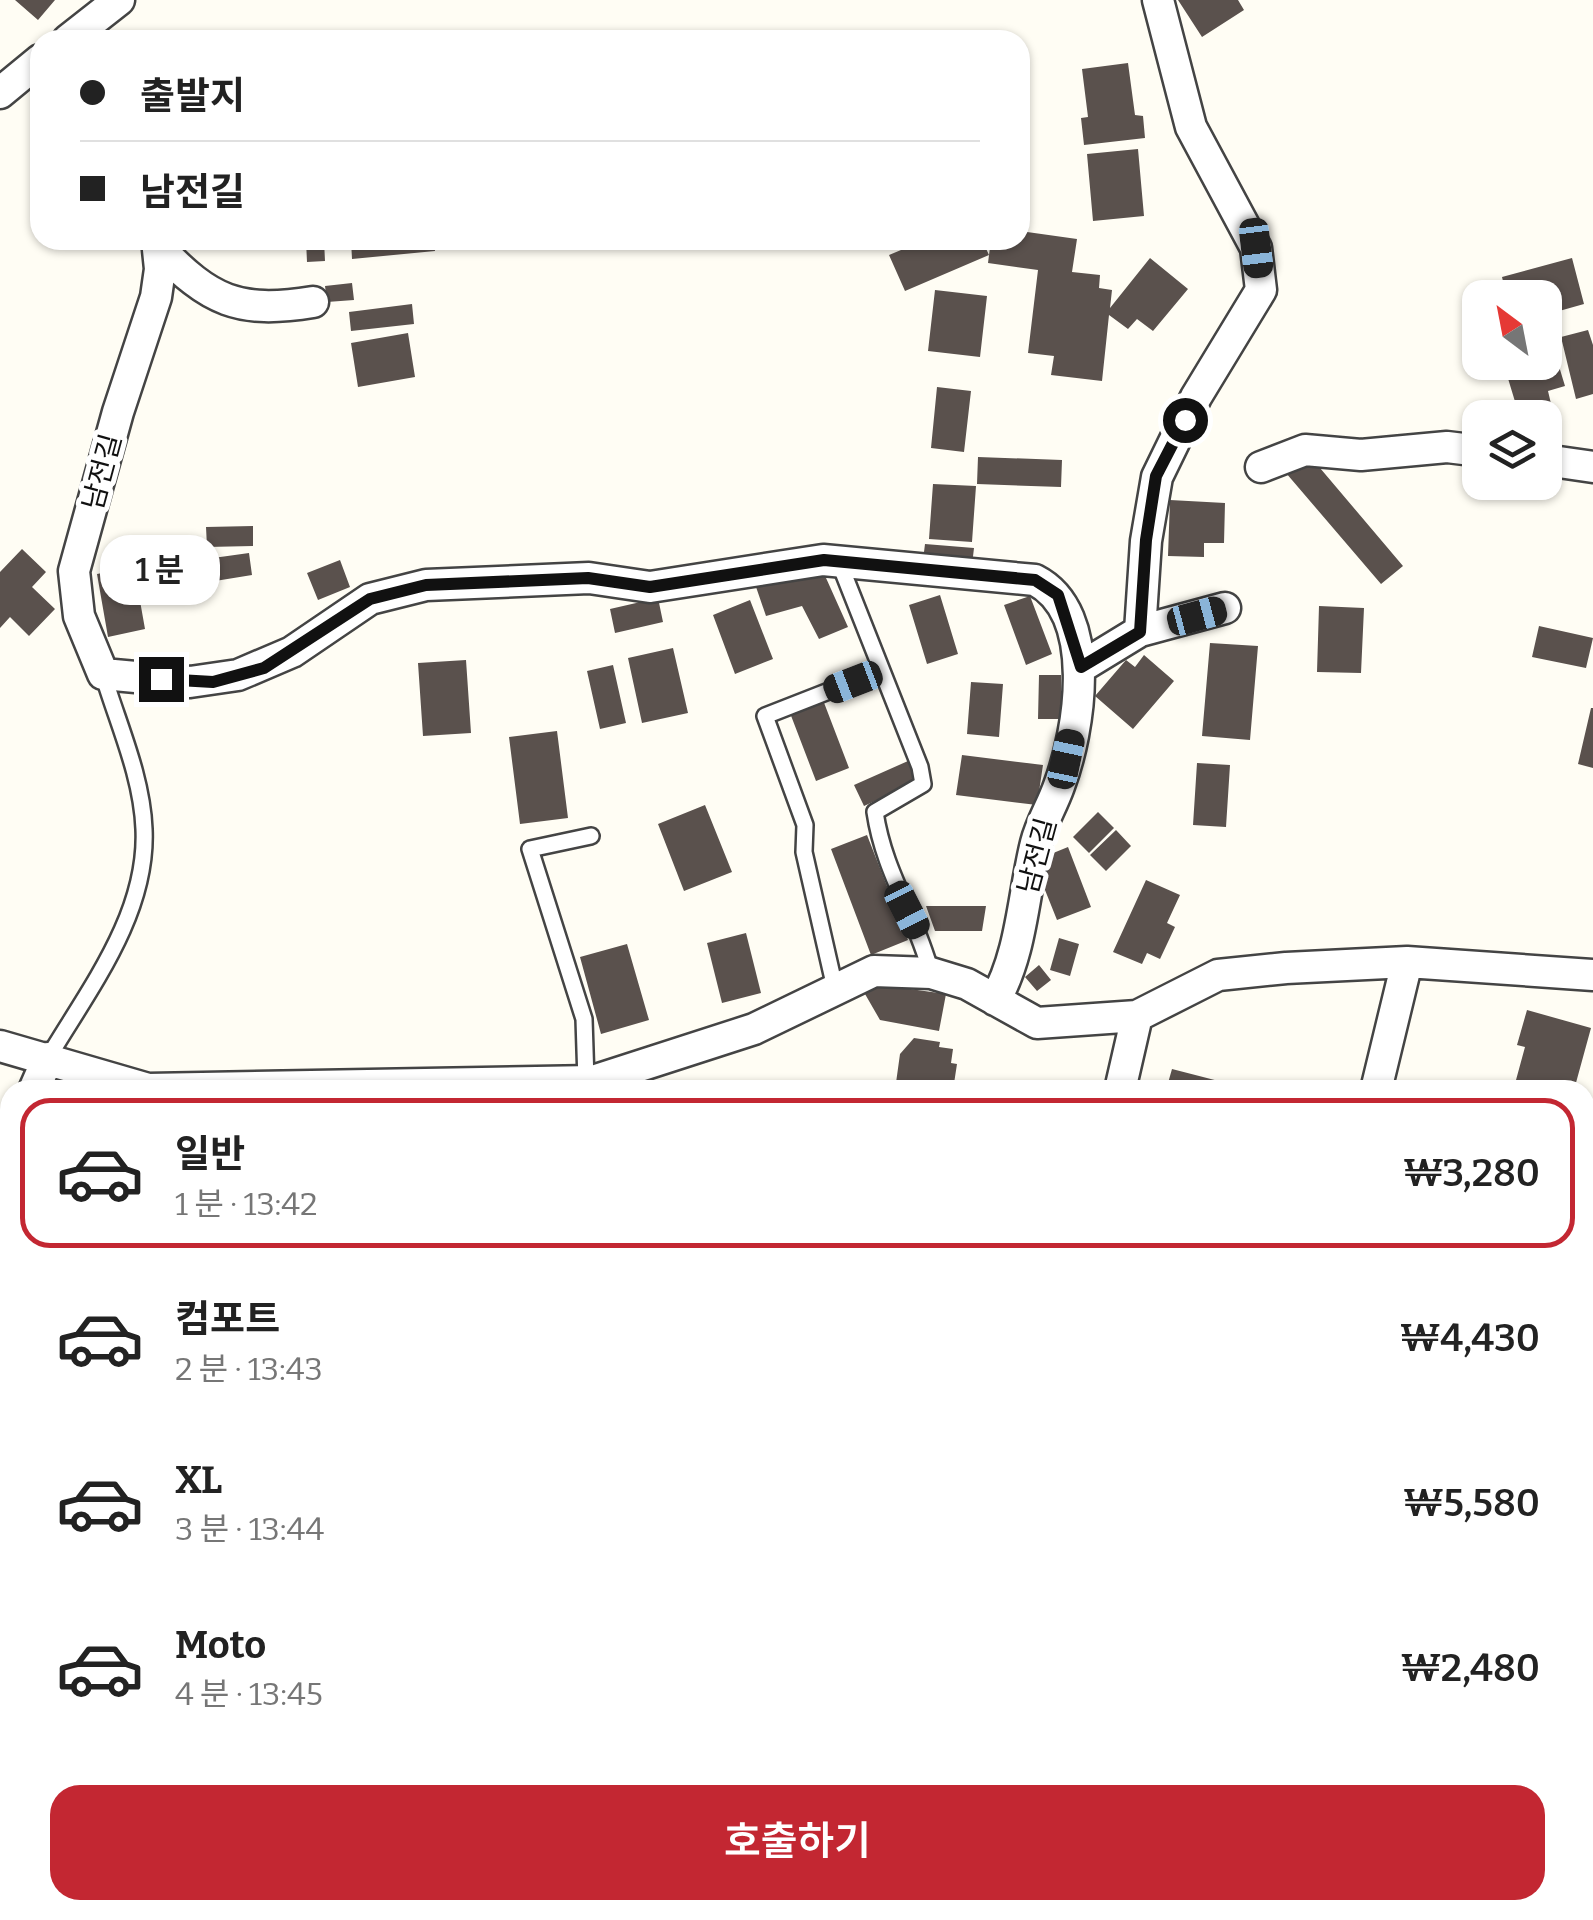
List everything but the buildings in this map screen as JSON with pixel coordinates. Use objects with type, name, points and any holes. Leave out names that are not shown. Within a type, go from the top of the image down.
[{"type":"street","points":[[85,30],[120,0]]},
{"type":"street","points":[[1140,632],[1146,540],[1156,476],[1196,397],[1262,290],[1256,248],[1191,127],[1158,0]]},
{"type":"street","points":[[0,93],[30,68]]},
{"type":"street","name":"남전길","points":[[158,250],[156,297],[118,412],[74,571],[79,616],[103,674],[201,682],[238,676],[292,652],[370,599],[401,589],[588,578],[650,587],[800,562],[1035,580],[1058,595],[1081,667],[1060,784],[1041,823],[1011,966],[995,1000]]},
{"type":"street","points":[[163,250],[195,286],[240,304],[272,308],[313,302]]},
{"type":"street","points":[[1261,468],[1305,450],[1361,454],[1462,449]]},
{"type":"street","points":[[1562,462],[1593,466]]},
{"type":"street","points":[[1081,667],[1140,632],[1225,608]]},
{"type":"street","points":[[592,1080],[620,1075],[754,1029],[874,971],[931,973],[968,984],[1037,1023],[1137,1016],[1218,975],[1407,962],[1593,976]]},
{"type":"street","points":[[1378,1080],[1407,962]]},
{"type":"street","points":[[1122,1080],[1137,1016]]},
{"type":"street","points":[[0,1046],[48,1058],[106,1080]]},
{"type":"street","points":[[38,1080],[48,1058]]},
{"type":"lane","points":[[839,562],[923,784],[875,812],[880,850],[923,942],[931,973]]},
{"type":"lane","points":[[836,988],[804,852],[805,825],[765,716],[880,671]]},
{"type":"lane","points":[[48,1058],[116,943],[141,864],[141,802],[103,674]]},
{"type":"lane","points":[[586,1080],[584,1019],[530,849],[592,836]]},
{"type":"route","points":[[161,679],[213,682],[264,668],[370,599],[401,589],[588,578],[650,587],[824,560],[1035,580],[1058,595],[1068,616],[1081,667],[1140,632],[1146,540],[1156,476],[1185,420]]}]
